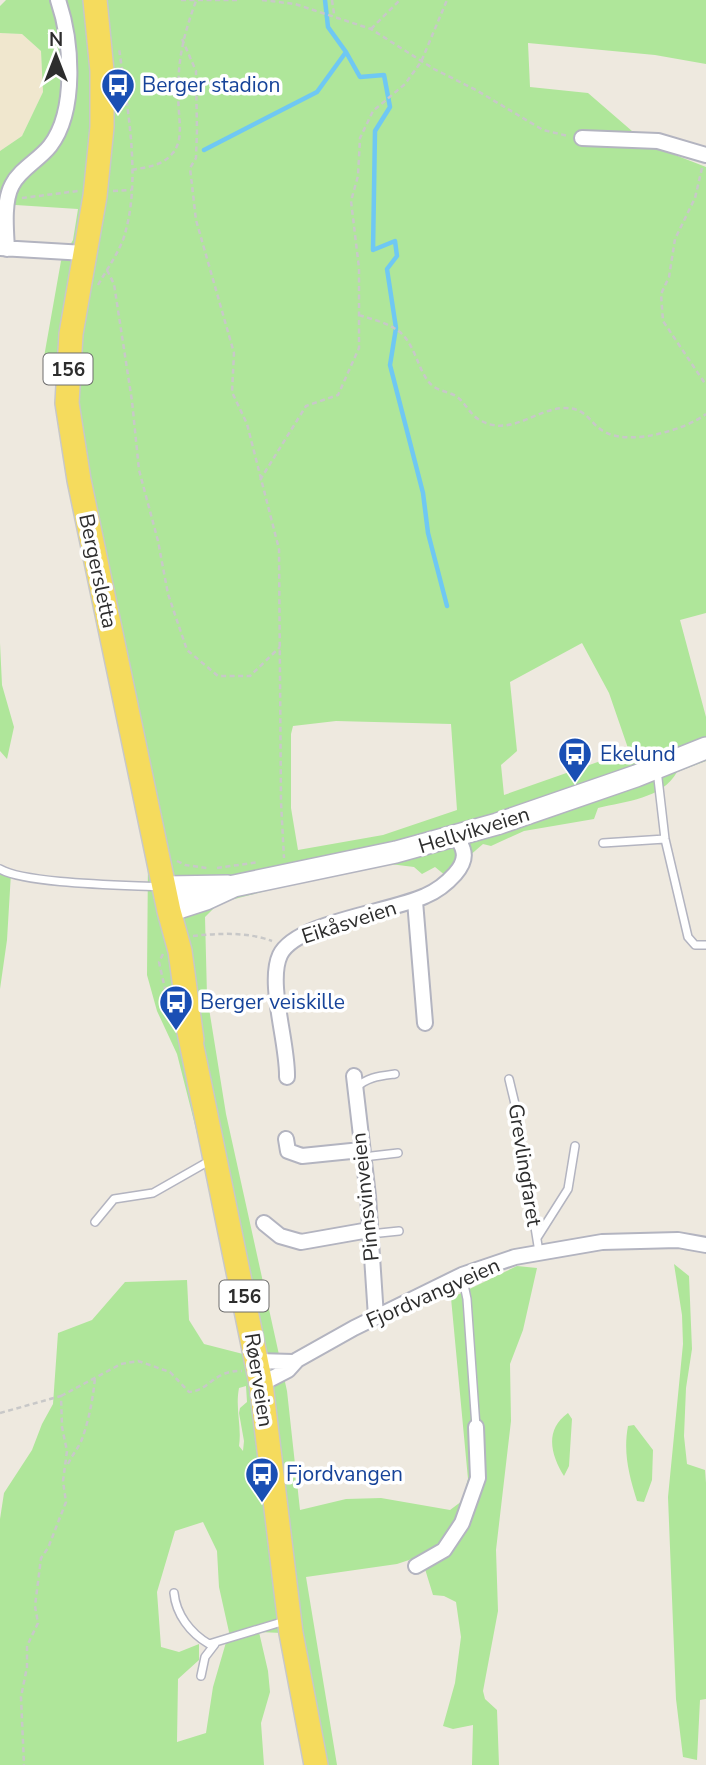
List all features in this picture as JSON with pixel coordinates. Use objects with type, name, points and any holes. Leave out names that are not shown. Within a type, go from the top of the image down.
[{"type":"main road","name":"Bergersletta","points":[[95,0],[100,35],[103,106],[95,197],[69,358],[67,403],[70,434],[165,887]]},
{"type":"main road","name":"Hellvikveien","points":[[165,887],[234,886],[396,852],[531,813],[706,748]]},
{"type":"main road","name":"Hellvikveien","points":[[169,911],[234,886]]},
{"type":"main road","name":"Røerveien","points":[[165,887],[169,911],[169,953],[192,1040],[259,1372],[289,1620],[316,1765]]},
{"type":"street","points":[[58,0],[67,48],[68,89],[64,113],[56,137],[11,186],[3,249],[85,253]]},
{"type":"street","points":[[582,138],[658,141],[706,155]]},
{"type":"street","name":"Eikåsveien","points":[[287,1077],[276,981],[277,963],[285,947],[304,933],[415,901],[434,892],[459,870],[464,856],[456,836]]},
{"type":"street","points":[[415,901],[425,1023]]},
{"type":"street","name":"Pinnsvinveien","points":[[355,1082],[368,1196],[376,1317]]},
{"type":"street","points":[[286,1139],[288,1151],[298,1156],[362,1154]]},
{"type":"street","points":[[264,1223],[279,1236],[301,1242],[369,1232]]},
{"type":"street","name":"Fjordvangveien","points":[[259,1372],[288,1370],[293,1362],[376,1317],[462,1275],[538,1245],[678,1240],[706,1245]]},
{"type":"street","points":[[259,1372],[293,1362]]},
{"type":"street","points":[[416,1566],[444,1550],[462,1523],[478,1478],[477,1427]]},
{"type":"lane","points":[[657,768],[665,839],[688,937],[695,945],[706,945]]},
{"type":"lane","points":[[603,843],[665,839]]},
{"type":"lane","points":[[0,869],[15,876],[165,887]]},
{"type":"lane","points":[[355,1082],[394,1074]]},
{"type":"lane","name":"Grevlingfaret","points":[[509,1079],[538,1245]]},
{"type":"lane","points":[[538,1245],[568,1189],[575,1146]]},
{"type":"lane","points":[[362,1154],[398,1153]]},
{"type":"lane","points":[[94,1222],[114,1199],[153,1193],[215,1158]]},
{"type":"lane","points":[[369,1232],[398,1231]]},
{"type":"lane","points":[[462,1275],[467,1299],[477,1427]]},
{"type":"lane","points":[[174,1593],[176,1608],[209,1644],[289,1620]]},
{"type":"lane","points":[[201,1676],[205,1657],[218,1641]]},
{"type":"path","points":[[181,0],[239,0]]},
{"type":"path","points":[[262,0],[295,4],[371,29],[421,62],[476,90],[543,130],[582,138]]},
{"type":"path","points":[[332,0],[334,16]]},
{"type":"path","points":[[371,29],[400,0]]},
{"type":"path","points":[[260,480],[306,407],[338,395],[359,348],[358,257],[351,201],[358,176],[360,138],[373,111],[405,84],[421,62],[447,0]]},
{"type":"path","points":[[132,170],[160,164],[173,153],[180,135],[177,92],[182,39],[196,1]]},
{"type":"path","points":[[96,292],[123,238],[131,190],[132,148],[118,38]]},
{"type":"path","points":[[182,39],[196,71],[196,158],[190,168],[197,220],[234,353],[232,392],[247,424],[279,549],[284,858]]},
{"type":"path","points":[[706,155],[695,198],[675,239],[669,276],[661,294],[661,309],[663,321],[706,386]]},
{"type":"path","points":[[9,198],[85,190]]},
{"type":"path","points":[[109,191],[131,190]]},
{"type":"path","points":[[107,270],[114,285],[132,401],[139,470],[158,541],[168,594],[187,650],[218,676],[250,676],[280,647]]},
{"type":"path","points":[[359,315],[396,328],[408,341],[429,383],[456,396],[480,421],[492,425],[524,422],[547,411],[565,408],[581,411],[611,436],[630,437],[673,431],[706,414]]},
{"type":"path","points":[[179,869],[177,861],[185,865],[214,868],[259,862]]},
{"type":"path","points":[[192,936],[257,936],[285,947]]},
{"type":"path","points":[[0,1413],[61,1396],[121,1364],[138,1361],[170,1372],[189,1392],[198,1391],[218,1375],[231,1370],[259,1372]]},
{"type":"path","points":[[24,1765],[20,1710],[27,1667],[27,1646],[38,1623],[35,1606],[41,1558],[48,1548],[66,1502],[63,1481],[75,1450],[81,1443],[94,1394],[95,1378]]},
{"type":"path","points":[[61,1396],[67,1467]]},
{"type":"shaded area","points":[[0,33],[22,34],[41,51],[43,92],[22,136],[0,151]]},
{"type":"green space","points":[[6,0],[706,0],[706,64],[655,55],[528,43],[530,87],[588,93],[647,144],[706,167],[706,613],[680,620],[706,717],[706,761],[677,772],[662,788],[642,798],[598,808],[594,819],[524,831],[491,846],[483,844],[446,876],[435,867],[422,874],[414,867],[390,864],[339,872],[219,903],[205,917],[207,996],[226,1114],[287,1391],[300,1510],[346,1499],[381,1498],[450,1510],[462,1501],[468,1479],[451,1298],[517,1266],[537,1268],[523,1330],[510,1364],[511,1421],[496,1550],[498,1611],[483,1691],[485,1699],[497,1710],[499,1765],[472,1765],[473,1725],[453,1729],[443,1726],[455,1683],[461,1637],[456,1602],[444,1596],[433,1595],[421,1556],[397,1564],[306,1577],[337,1765],[305,1765],[282,1633],[259,1632],[270,1692],[261,1723],[264,1765],[0,1765],[0,1519],[4,1493],[32,1450],[53,1404],[58,1333],[92,1320],[125,1282],[187,1280],[189,1320],[204,1344],[243,1354],[238,1311],[195,1125],[177,1054],[157,1011],[147,975],[148,859],[83,548],[57,378],[47,368],[44,357],[61,261],[73,240],[78,209],[0,204],[0,151],[22,136],[43,92],[41,51],[22,34],[0,33],[0,6]],"holes":[[[582,643],[609,693],[629,751],[504,795],[501,765],[517,751],[510,682]],[[336,721],[451,724],[457,810],[383,835],[298,850],[291,808],[293,726]],[[246,1386],[247,1402],[240,1408],[239,1413],[243,1451],[239,1446],[240,1431],[238,1403],[239,1388]],[[203,1522],[217,1551],[219,1587],[229,1632],[213,1687],[206,1733],[177,1742],[178,1679],[199,1660],[199,1644],[179,1652],[161,1647],[157,1592],[175,1531]]]},
{"type":"green space","points":[[0,643],[2,685],[14,727],[7,759],[0,751]]},
{"type":"green space","points":[[11,873],[7,940],[0,989],[0,875]]},
{"type":"green space","points":[[674,1264],[689,1276],[692,1349],[686,1388],[684,1436],[687,1464],[705,1470],[706,1483],[706,1699],[700,1700],[697,1760],[683,1757],[676,1699],[668,1497],[683,1344],[682,1315]]},
{"type":"green space","points":[[568,1413],[572,1419],[569,1466],[564,1476],[552,1443],[555,1427]]},
{"type":"green space","points":[[634,1425],[653,1450],[652,1480],[644,1502],[637,1501],[628,1464],[628,1426]]},
{"type":"waterway","points":[[325,0],[328,27],[360,77],[384,75],[390,107],[375,131],[373,250],[395,241],[397,256],[387,269],[396,328],[390,365],[423,493],[428,533],[447,606]]},
{"type":"waterway","points":[[204,150],[317,92],[346,52]]},
{"type":"place","name":"Berger stadion","points":[[118,115]]},
{"type":"place","name":"Ekelund","points":[[575,784]]},
{"type":"place","name":"Berger veiskille","points":[[176,1032]]},
{"type":"place","name":"Fjordvangen","points":[[262,1504]]}]
